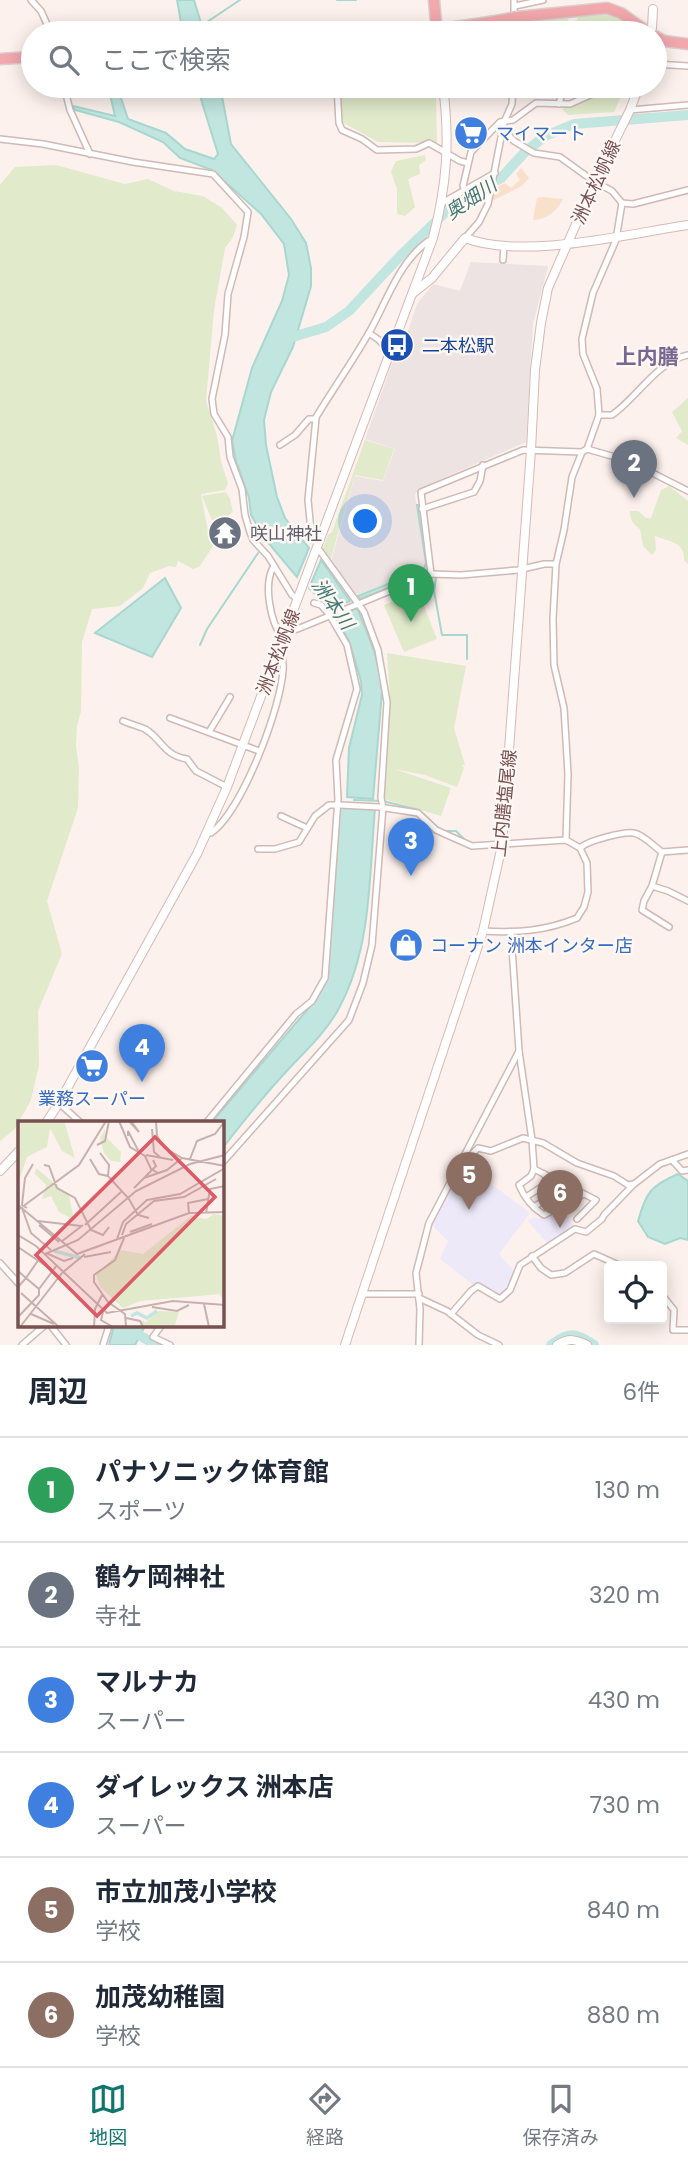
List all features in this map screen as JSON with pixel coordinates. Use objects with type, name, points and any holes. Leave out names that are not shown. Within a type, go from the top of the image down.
[{"type":"highway","points":[[433,0],[436,21]]},
{"type":"highway","points":[[491,21],[515,8],[607,8],[634,21]]},
{"type":"highway","points":[[667,41],[688,44]]},
{"type":"highway","points":[[667,47],[688,50]]},
{"type":"highway","points":[[0,59],[21,58]]},
{"type":"main road","points":[[652,21],[653,9]]},
{"type":"main road","points":[[413,293],[433,238],[441,206],[448,134],[444,98]]},
{"type":"main road","name":"洲本松帆線","points":[[47,1121],[208,831],[318,551],[413,293],[432,278],[465,238],[504,245],[568,242],[634,98]]},
{"type":"main road","points":[[568,242],[688,225]]},
{"type":"main road","name":"上内膳塩尾線","points":[[345,1345],[482,931],[502,845],[535,370],[548,288],[568,242]]},
{"type":"main road","points":[[0,1171],[18,1152]]},
{"type":"main road","points":[[557,1345],[573,1339],[587,1345]]},
{"type":"street","points":[[31,0],[45,21]]},
{"type":"street","points":[[515,8],[543,0]]},
{"type":"street","points":[[667,65],[688,66]]},
{"type":"street","points":[[67,98],[90,154]]},
{"type":"street","points":[[337,98],[342,130],[362,139],[377,150],[416,149],[429,143],[468,163]]},
{"type":"street","points":[[465,238],[486,209],[512,98]]},
{"type":"street","points":[[559,104],[561,98]]},
{"type":"street","points":[[504,125],[536,103],[559,104],[585,98]]},
{"type":"street","points":[[630,110],[688,105]]},
{"type":"street","points":[[465,190],[463,186],[471,152],[500,122],[514,141],[534,153],[560,157],[612,191],[622,203],[617,236],[593,293],[582,339],[583,354],[597,390],[599,415],[572,477],[556,564],[552,619],[554,665],[564,708],[568,774],[566,840]]},
{"type":"street","points":[[0,139],[213,174],[248,212],[228,294],[225,335],[212,399],[214,414],[228,437],[230,457],[242,489],[245,515],[253,540],[292,595],[299,596]]},
{"type":"street","points":[[441,206],[494,175]]},
{"type":"street","points":[[622,203],[642,202],[688,190]]},
{"type":"street","points":[[280,445],[295,435],[309,419],[315,419],[369,333],[408,259],[422,244],[433,238]]},
{"type":"street","points":[[503,260],[504,245]]},
{"type":"street","points":[[369,333],[390,353]]},
{"type":"street","points":[[599,415],[611,415],[662,369],[688,355]]},
{"type":"street","points":[[317,416],[308,500],[311,531],[320,540]]},
{"type":"street","points":[[431,574],[422,509],[421,496],[424,490],[523,450],[585,450],[629,461],[688,491]]},
{"type":"street","points":[[422,509],[474,492],[480,481],[483,465]]},
{"type":"street","points":[[224,1161],[349,1020],[363,982],[372,945],[387,702],[384,678],[372,632],[356,603],[318,551]]},
{"type":"street","points":[[274,566],[269,574],[270,605],[279,633],[285,633],[431,574],[461,575],[556,564]]},
{"type":"street","points":[[208,1121],[296,1014],[312,1001],[322,985],[327,968],[338,805],[337,760],[357,689],[347,645],[330,614],[321,605],[314,603]]},
{"type":"street","points":[[208,831],[211,833],[220,827],[233,809],[259,751],[281,685],[284,668],[282,654],[278,652]]},
{"type":"street","points":[[209,732],[230,697]]},
{"type":"street","points":[[170,718],[259,751]]},
{"type":"street","points":[[123,721],[146,730],[168,753],[187,759],[196,771],[227,787]]},
{"type":"street","points":[[258,849],[275,849],[299,842],[315,816],[326,807],[381,804],[418,813],[436,830],[462,843],[482,846],[566,840],[580,848],[586,863],[589,886],[587,900],[575,920],[537,930],[512,933],[482,931]]},
{"type":"street","points":[[281,816],[307,828]]},
{"type":"street","points":[[580,848],[587,843],[628,832],[637,834],[662,852],[688,850]]},
{"type":"street","points":[[662,852],[642,910],[668,927]]},
{"type":"street","points":[[652,886],[688,901]]},
{"type":"street","points":[[512,933],[519,1051],[534,1169],[531,1176],[519,1185],[534,1207],[544,1214],[563,1205],[565,1207],[582,1195]]},
{"type":"street","points":[[419,1345],[416,1273],[429,1223],[519,1051]]},
{"type":"street","points":[[59,1103],[79,1121]]},
{"type":"street","points":[[464,1158],[466,1160],[474,1155],[478,1148],[491,1151],[523,1138],[543,1143],[577,1164],[634,1185]]},
{"type":"street","points":[[451,1314],[478,1286],[500,1299],[510,1290],[520,1265],[575,1229],[586,1232],[634,1185],[660,1164],[688,1154]]},
{"type":"street","points":[[672,1160],[682,1171],[688,1170]]},
{"type":"street","points":[[534,1169],[596,1200],[577,1219]]},
{"type":"street","points":[[543,1174],[563,1205]]},
{"type":"street","points":[[526,1197],[549,1182]]},
{"type":"street","points":[[534,1207],[555,1193]]},
{"type":"street","points":[[532,1256],[541,1268],[551,1275],[565,1273],[594,1254],[610,1261]]},
{"type":"street","points":[[0,1263],[18,1283]]},
{"type":"street","points":[[362,1294],[419,1296],[451,1314],[478,1335],[499,1345]]},
{"type":"street","points":[[667,1301],[674,1310],[673,1330],[688,1330]]},
{"type":"street","points":[[22,1345],[42,1328]]},
{"type":"street","points":[[53,1328],[66,1345]]},
{"type":"street","points":[[103,1345],[108,1328]]},
{"type":"street","points":[[160,1328],[153,1337],[170,1345]]},
{"type":"shaded area","points":[[471,262],[548,266],[533,324],[526,442],[418,489],[415,495],[425,562],[421,571],[356,595],[331,561],[355,476],[383,481],[395,449],[365,439],[417,304],[433,284],[460,291]]},
{"type":"shaded area","points":[[463,1163],[530,1213],[499,1254],[513,1270],[514,1276],[500,1295],[472,1284],[440,1259],[448,1241],[432,1225]]},
{"type":"shaded area","points":[[561,1208],[574,1226],[547,1243],[528,1221],[533,1217],[539,1219]]},
{"type":"green space","points":[[607,12],[628,21],[576,21],[579,16]]},
{"type":"green space","points":[[570,14],[568,21],[522,21]]},
{"type":"green space","points":[[339,98],[436,98],[437,143],[378,142],[342,122]]},
{"type":"green space","points":[[590,98],[620,98],[614,112],[568,115],[562,109]]},
{"type":"green space","points":[[425,155],[426,160],[419,165],[420,174],[408,179],[415,207],[405,216],[397,214],[397,189],[391,172],[396,161]]},
{"type":"green space","points":[[56,165],[125,184],[148,179],[174,191],[203,196],[222,208],[237,225],[225,248],[214,310],[206,401],[228,484],[225,490],[201,494],[208,531],[215,543],[199,567],[193,569],[178,561],[176,567],[169,566],[150,573],[143,588],[120,606],[92,609],[82,642],[81,711],[76,746],[79,768],[78,808],[47,901],[62,954],[38,1011],[39,1065],[31,1100],[15,1129],[0,1141],[0,185],[15,167]]},
{"type":"green space","points":[[688,398],[688,445],[676,438],[682,431],[672,412]]},
{"type":"green space","points":[[365,440],[394,449],[383,480],[355,475],[330,561],[322,551],[328,535],[332,532]]},
{"type":"green space","points":[[669,486],[688,501],[688,564],[679,546],[655,536],[656,550],[652,555],[643,546],[640,529],[631,517],[630,511],[638,511],[646,518],[651,518],[661,490]]},
{"type":"green space","points":[[226,492],[233,512],[225,518],[212,520],[202,496]]},
{"type":"green space","points":[[418,591],[437,639],[404,652],[384,605]]},
{"type":"green space","points":[[387,653],[466,666],[454,728],[465,765],[462,765],[464,768],[457,787],[425,775],[394,769],[451,788],[441,816],[384,799],[390,698]]},
{"type":"sand","points":[[521,168],[529,178],[522,186],[492,201],[496,188],[504,183],[511,188],[520,180],[516,174]]},
{"type":"sand","points":[[537,198],[563,199],[551,214],[533,220]]},
{"type":"water","points":[[177,0],[194,0],[200,21],[181,21]]},
{"type":"water","points":[[111,98],[121,98],[128,119],[166,133],[185,149],[214,159],[218,154],[201,98],[222,98],[231,144],[291,219],[306,243],[311,286],[293,347],[271,392],[264,420],[266,445],[277,497],[285,518],[309,548],[297,577],[265,539],[251,515],[249,498],[232,441],[252,368],[282,301],[289,275],[284,244],[261,214],[212,170],[180,158],[163,142],[119,122],[75,110],[73,106],[115,116]]},
{"type":"water","points":[[417,505],[420,505],[429,570],[425,574],[360,599],[358,596],[423,570],[426,563]]},
{"type":"water","name":"洲本川","points":[[321,560],[350,601],[330,609],[309,588]]},
{"type":"water","points":[[165,578],[181,608],[152,657],[95,633]]},
{"type":"water","points":[[357,608],[370,639],[382,692],[373,799],[347,797],[349,748],[362,695],[361,681],[349,641],[335,617]]},
{"type":"water","points":[[339,807],[375,809],[367,911],[358,961],[350,985],[328,1026],[268,1092],[224,1147],[224,1121],[213,1121],[313,1003],[326,980]]},
{"type":"water","points":[[678,1174],[688,1181],[688,1240],[680,1238],[665,1244],[648,1237],[638,1221],[650,1192],[661,1182]]},
{"type":"water","points":[[113,1328],[144,1328],[135,1345],[109,1345]]},
{"type":"waterway","points":[[208,21],[240,0]]},
{"type":"waterway","points":[[337,0],[356,0]]},
{"type":"waterway","name":"奥畑川","points":[[286,339],[326,327],[349,311],[452,206],[501,178],[525,152],[545,136],[574,124],[688,115]]},
{"type":"waterway","points":[[200,645],[207,629],[258,553]]},
{"type":"waterway","points":[[436,578],[434,591],[442,635],[467,635],[467,659]]},
{"type":"waterway","points":[[354,800],[383,801],[419,810],[438,828]]},
{"type":"waterway","points":[[443,831],[456,831],[465,840]]},
{"type":"waterway","points":[[129,1329],[156,1345]]},
{"type":"waterway","points":[[551,1345],[572,1335],[594,1345]]},
{"type":"place","name":"マイマート","points":[[471,133]]},
{"type":"place","name":"二本松駅","points":[[397,345]]},
{"type":"place","name":"鶴ケ岡神社","points":[[634,498]]},
{"type":"place","name":"咲山神社","points":[[225,533]]},
{"type":"place","name":"パナソニック体育館","points":[[411,622]]},
{"type":"place","name":"マルナカ","points":[[411,876]]},
{"type":"place","name":"コーナン 洲本インター店","points":[[406,945]]},
{"type":"place","name":"業務スーパー","points":[[92,1066]]},
{"type":"place","name":"ダイレックス 洲本店","points":[[142,1082]]},
{"type":"place","name":"市立加茂小学校","points":[[469,1210]]},
{"type":"place","name":"加茂幼稚園","points":[[560,1228]]},
{"type":"district","name":"上内膳","points":[[647,356]]}]
